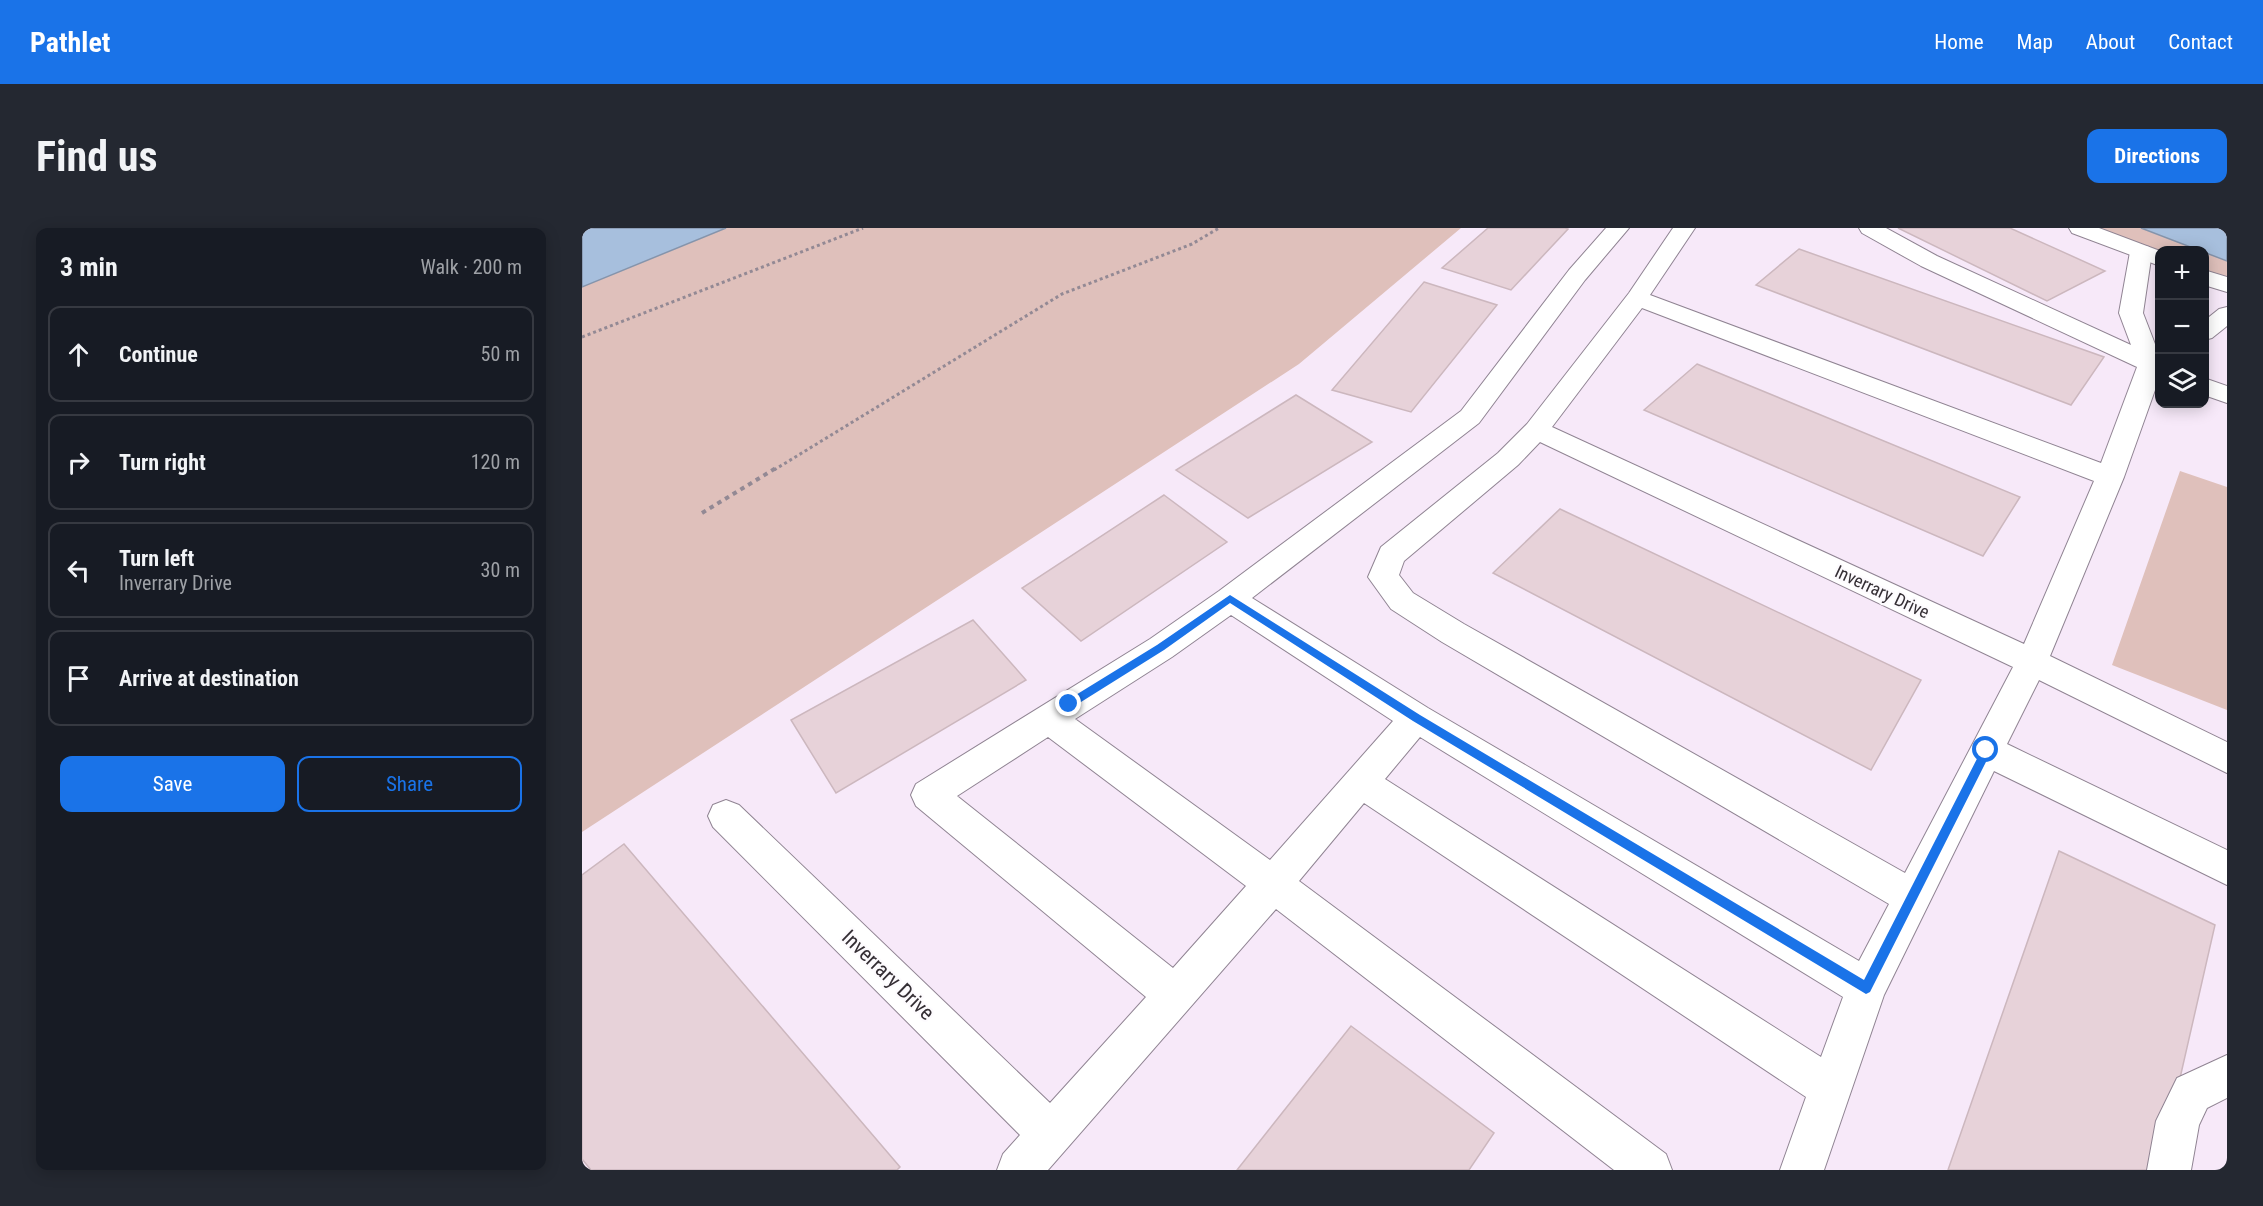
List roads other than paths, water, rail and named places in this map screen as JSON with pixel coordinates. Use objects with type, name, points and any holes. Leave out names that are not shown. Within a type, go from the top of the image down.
[{"type":"street","points":[[1175,995],[929,795],[1161,648],[1230,599],[1470,417],[1577,275],[1618,228]]},
{"type":"street","points":[[1684,228],[1637,298],[1536,430],[1508,459],[1391,555],[1383,577],[1402,601],[1453,633],[1912,897]]},
{"type":"street","points":[[1870,228],[1929,261],[2155,364]]},
{"type":"street","points":[[2080,228],[2150,255],[2131,314],[2155,362]]},
{"type":"street","points":[[2209,278],[2227,285]]},
{"type":"street","points":[[1637,298],[2110,477]]},
{"type":"street","points":[[2131,314],[2155,321]]},
{"type":"street","points":[[2209,330],[2227,314]]},
{"type":"street","points":[[1802,1170],[1866,988],[2032,662],[2155,366]]},
{"type":"street","points":[[2209,388],[2227,396]]},
{"type":"street","name":"Inverrary Drive","points":[[1536,430],[2032,662],[2227,758]]},
{"type":"street","points":[[1230,599],[1416,718],[1866,988]]},
{"type":"street","points":[[1048,718],[1273,884],[1650,1170]]},
{"type":"street","points":[[1019,1170],[1273,884],[1416,718]]},
{"type":"street","points":[[1986,750],[2227,868]]},
{"type":"street","points":[[1361,782],[1831,1088]]},
{"type":"street","name":"Inverrary Drive","points":[[726,816],[1050,1134]]},
{"type":"street","points":[[2169,1170],[2178,1121],[2192,1093],[2227,1076]]},
{"type":"water","points":[[582,228],[726,228],[582,287]]},
{"type":"water","points":[[2141,228],[2227,228],[2227,261],[2209,254],[2209,246],[2188,246]]}]
